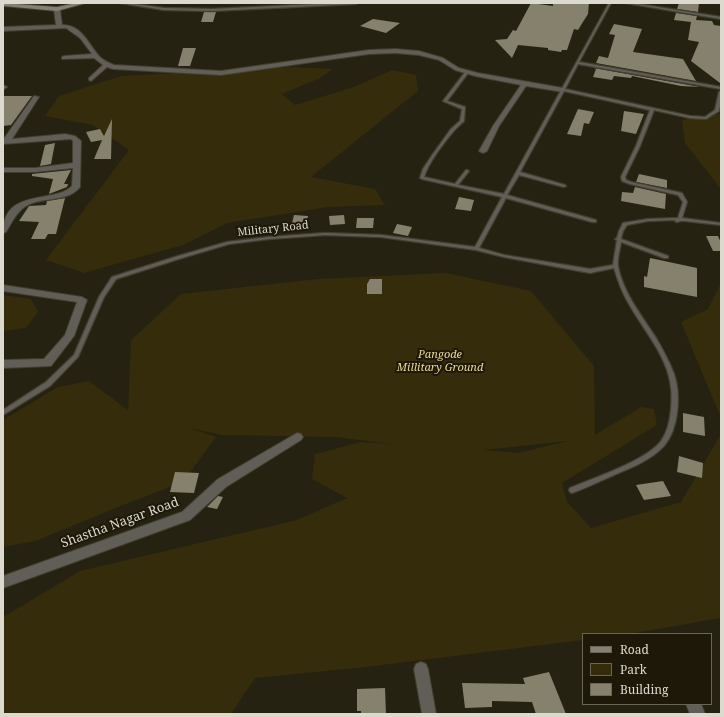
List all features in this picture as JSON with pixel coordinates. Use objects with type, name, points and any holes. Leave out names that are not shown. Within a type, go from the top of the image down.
[{"type":"main road","points":[[3,4],[57,9],[83,3]]},
{"type":"street","points":[[57,9],[59,25]]},
{"type":"street","points":[[3,29],[59,25],[67,26],[76,32],[86,42],[95,56],[113,67],[221,73],[369,52],[395,50],[419,53],[441,59],[449,62],[452,67],[468,72],[563,90]]},
{"type":"street","points":[[64,58],[95,56]]},
{"type":"street","points":[[91,79],[107,64]]},
{"type":"street","points":[[483,151],[496,126],[525,83]]},
{"type":"street","points":[[4,142],[36,97]]},
{"type":"street","points":[[3,230],[14,212],[19,207],[27,203],[72,191],[76,187],[77,165],[77,141],[73,137],[55,136],[4,142]]},
{"type":"street","points":[[3,170],[35,170],[77,165]]},
{"type":"street","points":[[3,288],[82,300],[69,336],[47,363],[3,364]]},
{"type":"street","name":"Shastha Nagar Road","points":[[3,582],[186,516],[222,483],[297,436]]},
{"type":"street","points":[[421,669],[429,714]]},
{"type":"street","points":[[694,705],[698,714]]},
{"type":"lane","points":[[121,3],[164,9],[212,10],[356,3]]},
{"type":"lane","points":[[476,248],[610,3]]},
{"type":"lane","points":[[627,3],[721,18]]},
{"type":"lane","points":[[577,63],[721,88]]},
{"type":"lane","points":[[468,72],[445,101],[464,108],[462,121],[453,128],[425,169],[422,178],[505,196],[594,221]]},
{"type":"lane","points":[[563,90],[678,116],[706,118],[717,111],[721,92]]},
{"type":"lane","points":[[652,110],[638,146],[623,177],[624,181],[630,183],[680,194],[685,202],[678,220]]},
{"type":"lane","points":[[456,185],[467,171]]},
{"type":"lane","points":[[517,173],[564,186]]},
{"type":"lane","points":[[572,490],[649,456],[661,445],[670,430],[675,408],[672,380],[661,349],[622,286],[615,266],[619,232],[624,224],[650,220],[678,220],[721,224]]},
{"type":"lane","name":"Military Road","points":[[3,413],[48,384],[76,356],[102,297],[114,278],[229,243],[325,234],[381,236],[476,248],[504,256],[590,271],[615,266]]},
{"type":"lane","points":[[617,239],[666,257]]},
{"type":"green space","points":[[292,67],[333,69],[320,78],[282,94],[295,105],[354,87],[392,70],[416,75],[418,91],[311,177],[375,189],[385,205],[328,207],[227,223],[183,245],[84,273],[46,260],[129,150],[93,125],[45,116],[59,96],[121,76]]},
{"type":"green space","points":[[721,112],[721,189],[685,143],[682,120],[720,114]]},
{"type":"green space","name":"Pangode Millitary Ground","points":[[446,273],[531,291],[594,366],[595,435],[641,407],[654,409],[657,425],[562,483],[567,502],[591,528],[681,502],[721,434],[721,618],[635,633],[582,633],[582,640],[366,667],[255,678],[231,714],[3,714],[3,617],[80,571],[297,520],[347,498],[312,479],[315,454],[361,442],[392,444],[335,437],[222,435],[189,428],[216,437],[183,482],[36,541],[3,547],[3,420],[58,387],[89,381],[128,410],[131,340],[181,294],[318,279]],"holes":[[[568,441],[518,453],[484,450]]]},
{"type":"green space","points":[[721,283],[721,418],[681,322],[708,309]]},
{"type":"green space","points":[[3,295],[31,299],[38,312],[26,328],[3,331]]},
{"type":"building","points":[[531,3],[553,6],[553,3],[589,3],[588,14],[578,30],[574,29],[567,50],[562,50],[561,52],[548,50],[548,48],[518,45],[512,58],[495,40],[507,39],[513,30],[516,31]]},
{"type":"building","points":[[679,3],[699,3],[698,12],[677,9]]},
{"type":"building","points":[[204,12],[216,12],[213,22],[201,22]]},
{"type":"building","points":[[676,13],[697,16],[696,20],[712,21],[714,25],[721,26],[720,83],[691,61],[699,42],[688,40],[691,22],[674,20]]},
{"type":"building","points":[[373,19],[400,23],[386,33],[360,26]]},
{"type":"building","points":[[614,24],[642,29],[633,52],[683,59],[696,81],[596,63],[599,56],[608,58],[615,35],[609,34]]},
{"type":"building","points":[[183,48],[196,48],[190,66],[178,66]]},
{"type":"building","points":[[594,68],[700,87],[681,86],[632,76],[631,78],[614,76],[612,80],[593,77],[596,69]]},
{"type":"building","points":[[3,96],[32,96],[11,125],[3,126]]},
{"type":"building","points":[[578,109],[594,112],[589,124],[584,123],[581,136],[567,134]]},
{"type":"building","points":[[624,111],[644,114],[636,134],[621,131]]},
{"type":"building","points":[[112,119],[111,159],[94,159],[102,140],[91,142],[86,132],[100,129],[104,136]]},
{"type":"building","points":[[55,143],[51,164],[40,166],[45,145]]},
{"type":"building","points":[[71,170],[64,184],[68,184],[67,187],[49,194],[53,179],[32,176],[32,174]]},
{"type":"building","points":[[639,174],[667,180],[667,188],[636,182]]},
{"type":"building","points":[[635,187],[666,194],[665,209],[621,201],[622,192],[633,193]]},
{"type":"building","points":[[459,197],[474,200],[471,211],[455,209]]},
{"type":"building","points":[[65,198],[56,234],[48,234],[45,239],[31,239],[39,222],[19,221],[29,206],[46,205],[47,201]]},
{"type":"building","points":[[294,215],[308,216],[306,228],[291,227]]},
{"type":"building","points":[[344,215],[345,224],[330,225],[329,216]]},
{"type":"building","points":[[357,218],[374,218],[373,228],[356,228]]},
{"type":"building","points":[[397,224],[412,227],[408,236],[393,233]]},
{"type":"building","points":[[706,236],[718,236],[721,243],[721,251],[713,251]]},
{"type":"building","points":[[650,258],[697,268],[697,297],[644,287],[644,276],[647,277]]},
{"type":"building","points":[[370,279],[382,279],[382,294],[367,294],[367,284]]},
{"type":"building","points":[[683,413],[704,417],[705,436],[683,432]]},
{"type":"building","points":[[679,456],[703,463],[702,478],[677,472]]},
{"type":"building","points":[[175,472],[199,473],[194,493],[170,492]]},
{"type":"building","points":[[663,481],[671,496],[644,500],[636,485]]},
{"type":"building","points":[[218,496],[223,497],[217,509],[207,507]]},
{"type":"building","points":[[549,672],[566,714],[536,714],[532,702],[492,701],[492,707],[465,708],[462,683],[525,684],[523,678]]},
{"type":"building","points":[[385,688],[386,714],[361,714],[361,711],[357,711],[357,689]]}]
